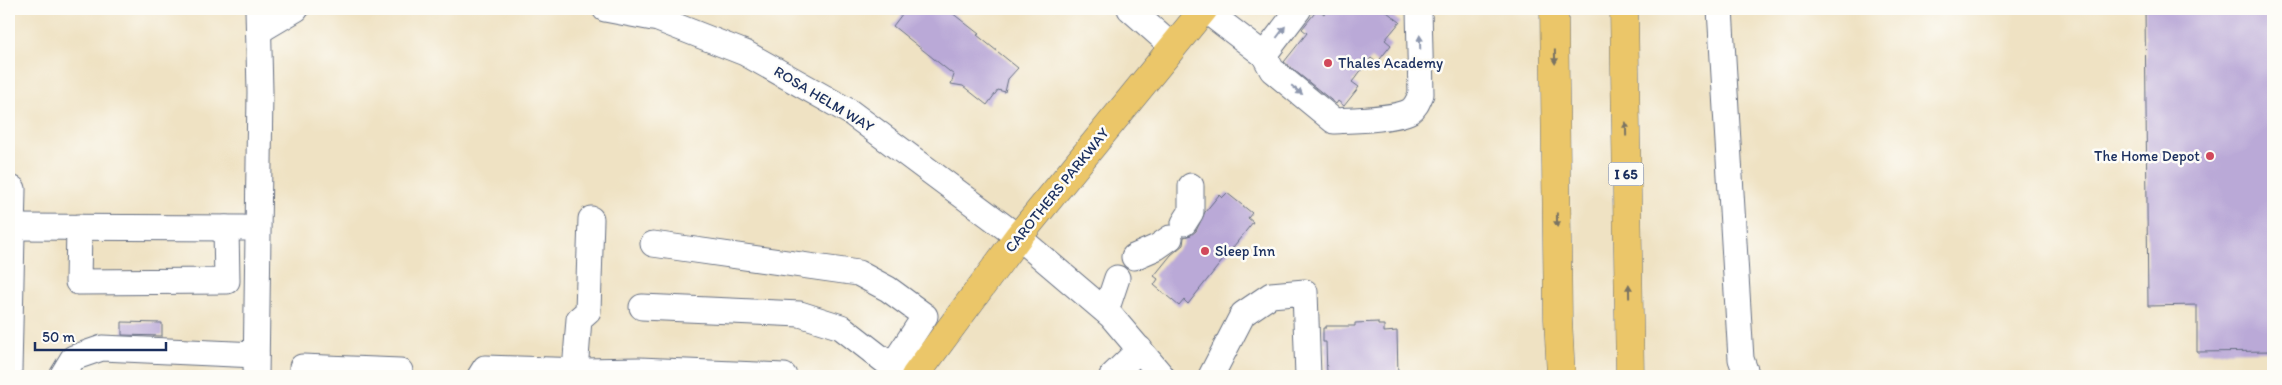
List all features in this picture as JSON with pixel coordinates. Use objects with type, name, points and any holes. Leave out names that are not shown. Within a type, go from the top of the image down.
[{"type":"main road","name":"CAROTHERS PARKWAY","points":[[903,373],[1018,237],[1204,9]]},
{"type":"main road","points":[[1554,9],[1558,319],[1561,376]]},
{"type":"main road","name":"I 65","points":[[1624,9],[1630,376]]},
{"type":"main road","points":[[1552,376],[1558,319]]},
{"type":"main road","points":[[1630,340],[1634,376]]},
{"type":"street","points":[[242,9],[259,20],[296,9]]},
{"type":"street","name":"ROSA HELM WAY","points":[[605,9],[658,19],[754,58],[850,112],[1018,237],[1106,311],[1162,376]]},
{"type":"street","points":[[1130,9],[1173,47]]},
{"type":"street","points":[[1204,9],[1264,56],[1272,70],[1334,120],[1364,120],[1408,112],[1415,106],[1421,94],[1419,9]]},
{"type":"street","points":[[1264,56],[1299,9]]},
{"type":"street","points":[[1720,9],[1741,359],[1747,376]]},
{"type":"street","points":[[62,376],[73,358],[102,348],[256,366],[259,20]]},
{"type":"street","points":[[1134,257],[1157,248],[1177,231],[1191,212],[1191,186]]},
{"type":"street","points":[[9,189],[13,189],[9,371]]},
{"type":"street","points":[[581,373],[579,319],[588,311],[591,219]]},
{"type":"street","points":[[12,227],[258,228]]},
{"type":"street","points":[[79,227],[78,282],[228,281],[226,228]]},
{"type":"street","points":[[642,307],[800,314],[841,328],[903,373],[925,316],[888,289],[858,273],[654,244]]},
{"type":"street","points":[[1106,311],[1117,278]]},
{"type":"street","points":[[1211,376],[1243,314],[1271,296],[1305,292],[1308,376]]},
{"type":"street","points":[[1112,376],[1140,349]]},
{"type":"street","points":[[302,376],[302,367],[400,370],[400,376]]},
{"type":"street","points":[[480,376],[485,368],[581,373],[784,376]]},
{"type":"building","points":[[906,9],[947,9],[979,34],[977,35],[1018,68],[1008,79],[1005,92],[998,90],[987,105],[963,86],[951,84],[954,75],[893,26]]},
{"type":"building","points":[[1318,9],[1324,14],[1328,9],[1383,9],[1400,22],[1385,40],[1391,45],[1377,63],[1371,58],[1352,82],[1359,87],[1344,106],[1338,101],[1336,104],[1284,62],[1307,33],[1302,29]]},
{"type":"building","name":"The Home Depot","points":[[2145,9],[2273,9],[2273,351],[2197,352],[2197,305],[2148,306]]},
{"type":"building","points":[[1227,193],[1252,213],[1248,218],[1253,222],[1188,304],[1184,300],[1179,306],[1154,285],[1158,279],[1154,276],[1171,255],[1183,245],[1184,237],[1196,231],[1205,212],[1219,195],[1222,198]]},
{"type":"building","points":[[122,322],[162,323],[162,336],[122,335]]},
{"type":"building","points":[[1378,322],[1378,325],[1384,325],[1384,332],[1397,331],[1398,376],[1327,376],[1326,342],[1323,342],[1323,328],[1326,328],[1326,326],[1355,326],[1355,323]]},
{"type":"place","name":"Thales Academy","points":[[1328,63]]},
{"type":"place","name":"The Home Depot","points":[[2210,156]]},
{"type":"place","name":"Sleep Inn","points":[[1205,251]]}]
